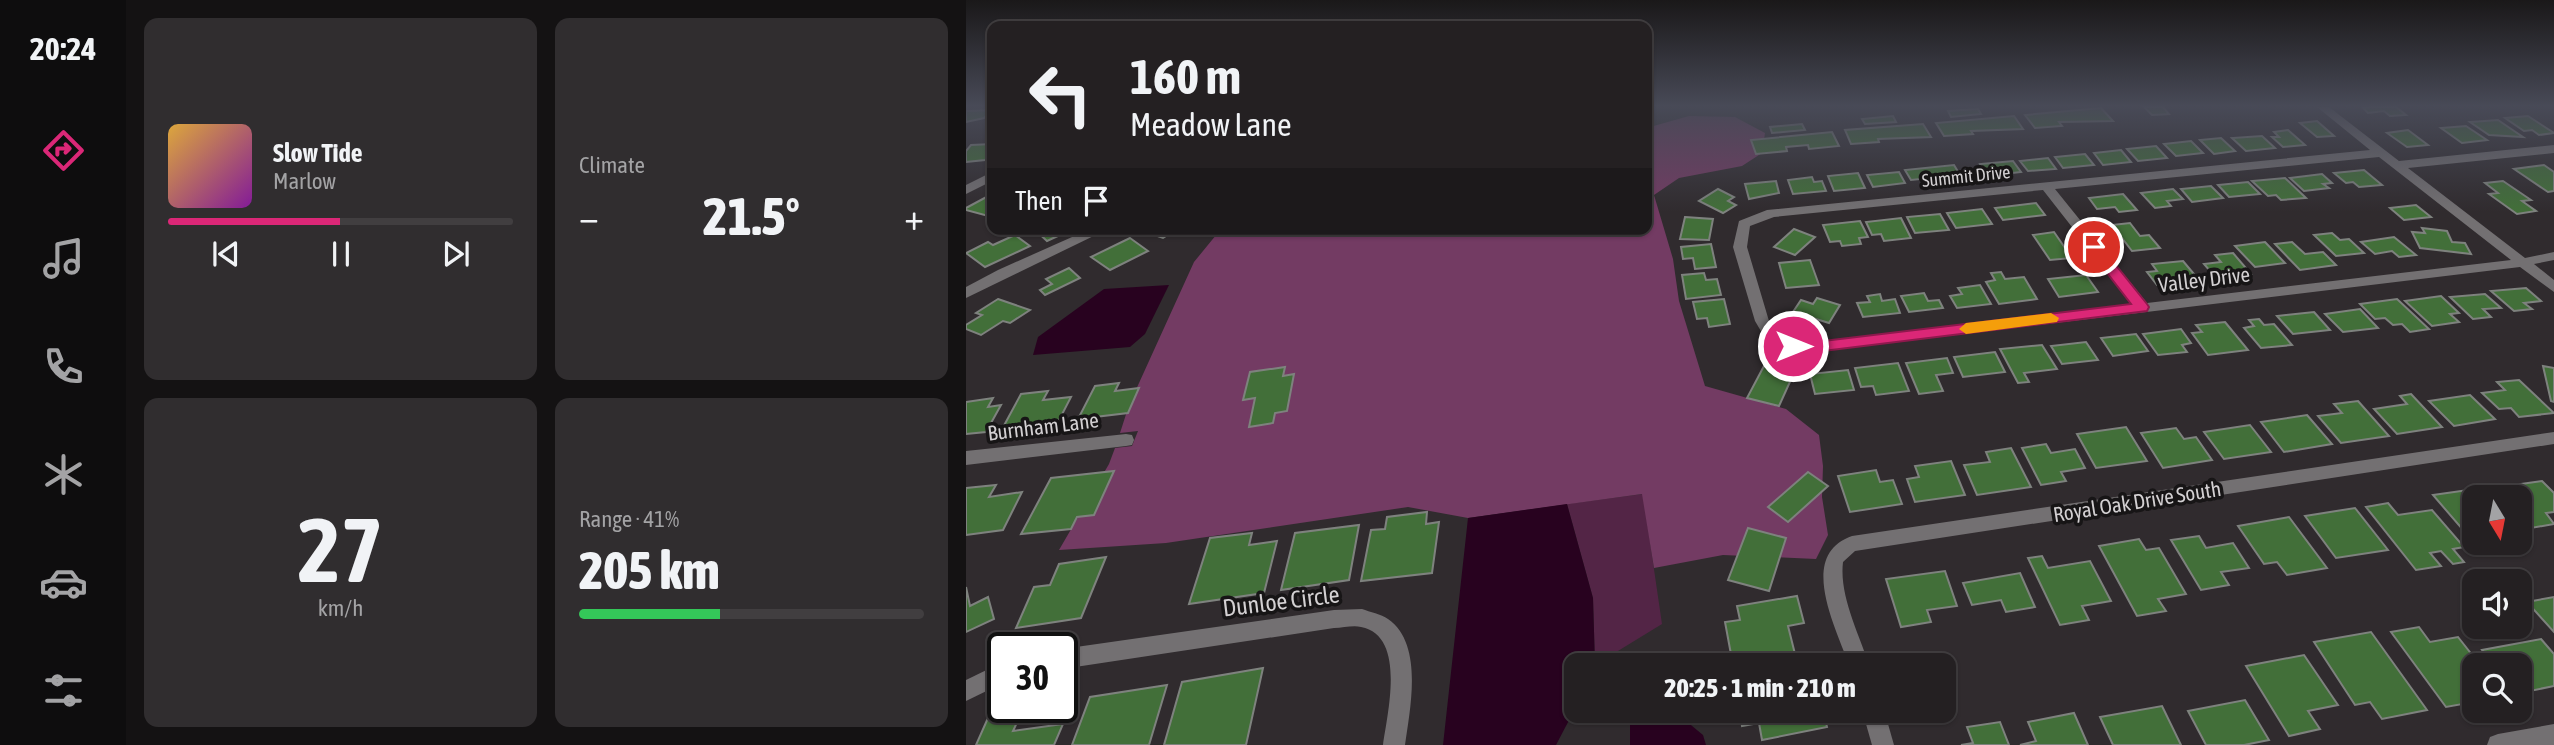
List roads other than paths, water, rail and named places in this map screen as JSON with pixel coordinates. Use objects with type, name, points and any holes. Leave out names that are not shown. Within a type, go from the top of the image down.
[{"type":"street","points":[[2366,142],[2554,288]]},
{"type":"street","points":[[2397,165],[2554,149]]},
{"type":"street","name":"Summit Drive","points":[[1770,334],[1762,321],[1740,247],[1744,225],[1764,215],[2380,153]]},
{"type":"street","points":[[966,180],[987,179]]},
{"type":"street","points":[[966,190],[987,180]]},
{"type":"street","points":[[2046,186],[2142,307]]},
{"type":"street","points":[[966,293],[1003,273],[1088,235]]},
{"type":"street","name":"Valley Drive","points":[[1770,334],[1793,346],[1815,347],[2505,266],[2554,256]]},
{"type":"street","name":"Royal Oak Drive South","points":[[1855,653],[1835,585],[1833,563],[1842,549],[1852,544],[2554,438]]},
{"type":"street","name":"Burnham Lane","points":[[966,458],[1126,440]]},
{"type":"street","name":"Dunloe Circle","points":[[1078,657],[1334,619],[1362,618],[1384,628],[1398,645],[1402,668],[1394,745]]},
{"type":"street","points":[[966,691],[987,680]]},
{"type":"street","points":[[1877,723],[1883,745]]},
{"type":"street","points":[[2498,745],[2554,735]]}]
